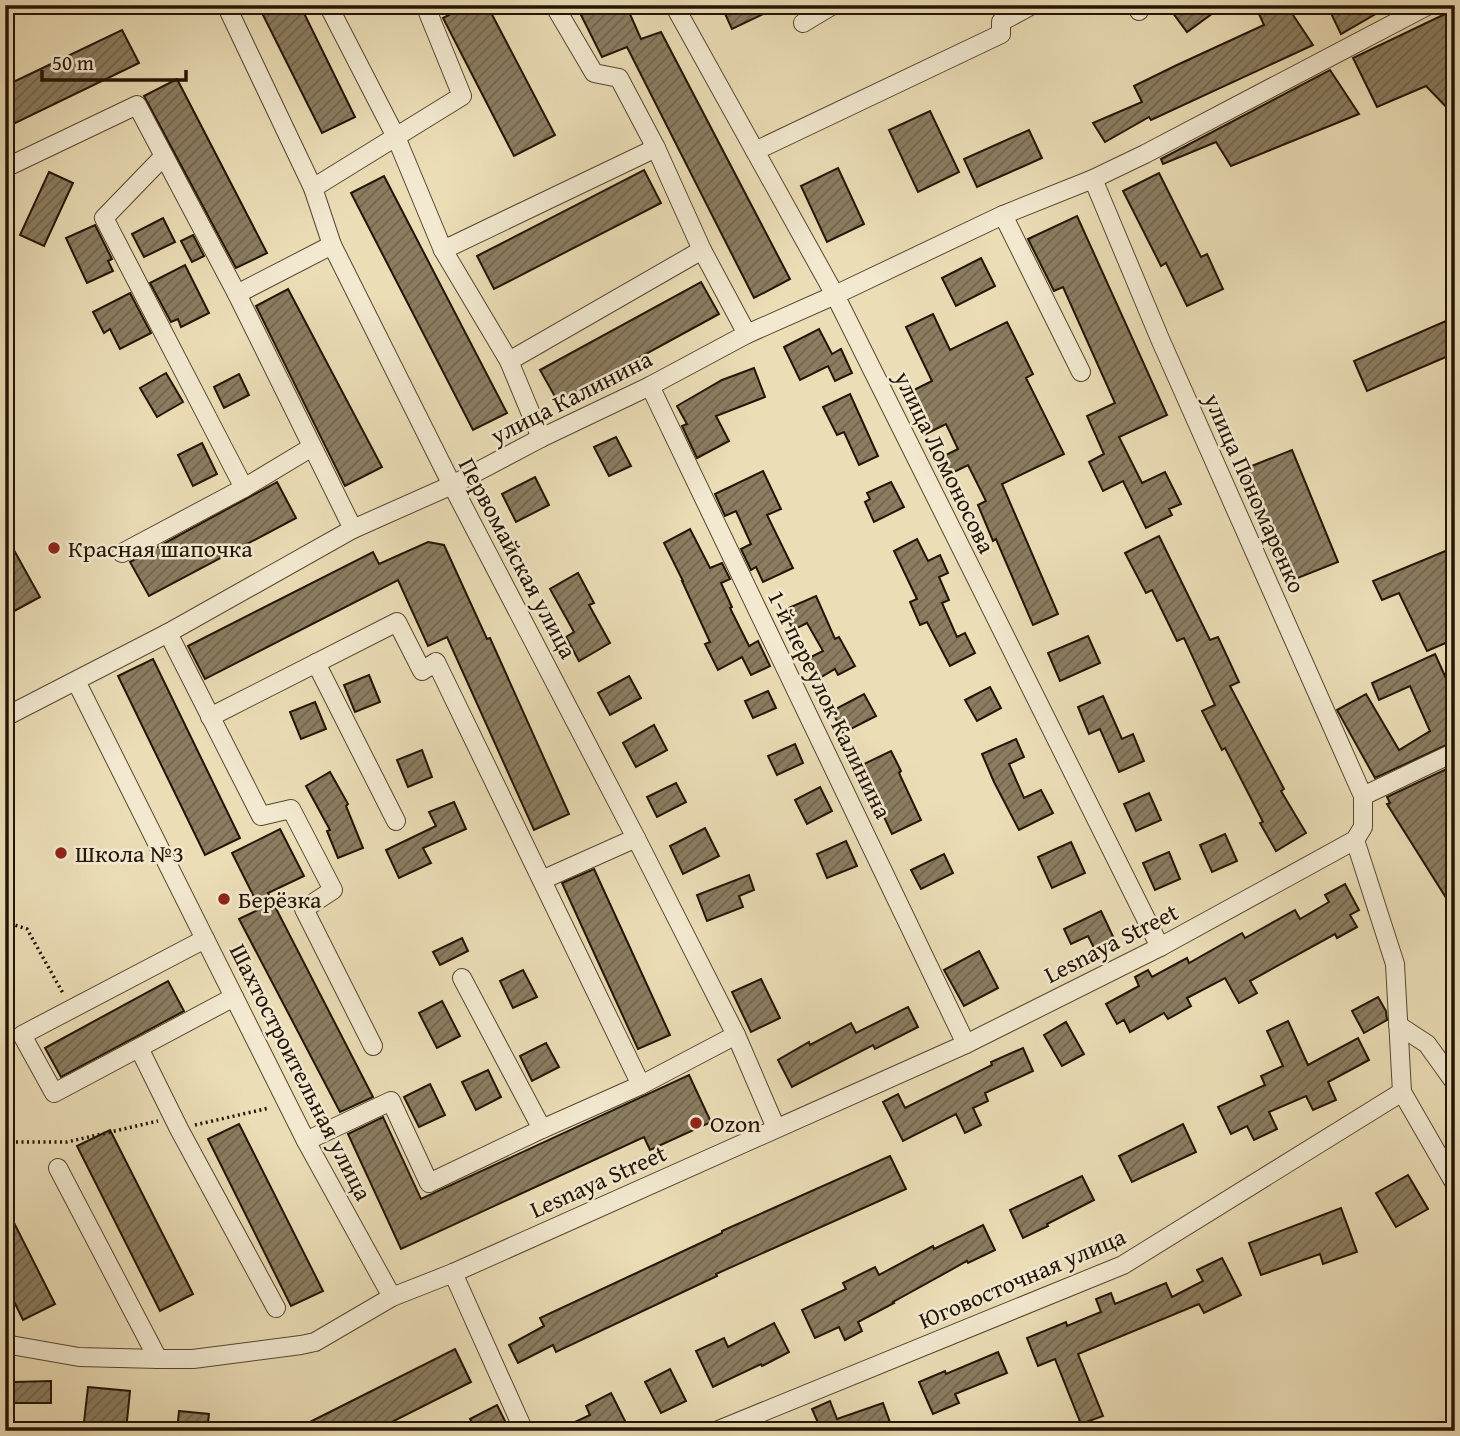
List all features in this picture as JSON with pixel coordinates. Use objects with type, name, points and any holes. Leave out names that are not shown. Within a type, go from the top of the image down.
[{"type":"street","name":"Первомайская улица","points":[[226,5],[313,188],[332,245],[452,485],[736,1035],[776,1128]]},
{"type":"street","points":[[328,5],[396,137],[443,250],[509,362],[541,439]]},
{"type":"street","points":[[313,188],[462,96],[425,5]]},
{"type":"street","points":[[554,5],[594,73],[620,78],[656,148],[702,250],[747,334]]},
{"type":"street","name":"улица Ломоносова","points":[[674,5],[835,295],[1160,947]]},
{"type":"street","points":[[803,23],[833,5]]},
{"type":"street","points":[[755,151],[1001,34],[1002,22],[1032,5]]},
{"type":"street","name":"улица Калинина","points":[[5,717],[168,633],[353,530],[452,485],[747,334],[1003,215],[1094,179],[1429,5]]},
{"type":"street","points":[[5,168],[137,105],[237,294],[353,530]]},
{"type":"street","points":[[443,250],[656,148]]},
{"type":"street","points":[[164,156],[104,218],[244,488]]},
{"type":"street","name":"улица Пономаренко","points":[[1094,179],[1160,339],[1363,796],[1359,833],[1395,964],[1402,1093]]},
{"type":"street","points":[[1003,215],[1081,372]]},
{"type":"street","points":[[237,294],[332,245]]},
{"type":"street","points":[[509,362],[702,250]]},
{"type":"street","name":"1-й переулок Калинина","points":[[650,386],[965,1044]]},
{"type":"street","points":[[122,553],[244,488],[312,447]]},
{"type":"street","points":[[210,717],[397,622],[422,671],[436,662],[641,1085]]},
{"type":"street","points":[[168,633],[261,816],[292,809],[333,890],[304,909],[373,1046]]},
{"type":"street","points":[[316,663],[396,821]]},
{"type":"street","name":"Шахтостроительная улица","points":[[76,681],[287,1103],[392,1297]]},
{"type":"street","points":[[1363,796],[1455,752]]},
{"type":"street","name":"Lesnaya Street","points":[[5,1344],[79,1357],[193,1359],[315,1342],[392,1297],[453,1273],[965,1044],[1160,947],[1359,833]]},
{"type":"street","points":[[542,880],[636,838]]},
{"type":"street","points":[[205,939],[22,1035],[54,1093],[234,996]]},
{"type":"street","points":[[462,978],[542,1129]]},
{"type":"street","points":[[1398,1025],[1427,1044],[1455,1083]]},
{"type":"street","points":[[306,1140],[391,1101],[429,1182],[641,1085],[736,1035]]},
{"type":"street","points":[[139,1048],[176,1123],[276,1308]]},
{"type":"street","points":[[1402,1093],[1450,1163],[1455,1184]]},
{"type":"street","name":"Юговосточная улица","points":[[716,1431],[1124,1265],[1402,1093]]},
{"type":"street","points":[[58,1168],[158,1359]]},
{"type":"street","points":[[453,1273],[524,1431]]},
{"type":"path","points":[[5,922],[27,929],[61,990]]},
{"type":"path","points":[[5,1142],[67,1142],[287,1103]]},
{"type":"building","points":[[258,5],[300,5],[355,117],[322,133]]},
{"type":"building","points":[[468,5],[487,5],[555,135],[514,156],[443,18]]},
{"type":"building","points":[[576,5],[626,5],[641,39],[661,32],[790,279],[754,298],[627,47],[602,57]]},
{"type":"building","points":[[721,5],[782,5],[732,29]]},
{"type":"building","points":[[1167,5],[1224,5],[1187,32]]},
{"type":"building","points":[[1255,5],[1275,5],[1277,10],[1287,6],[1313,45],[1151,120],[1149,117],[1105,142],[1093,123],[1142,102],[1134,86],[1264,25]]},
{"type":"building","points":[[1327,5],[1391,5],[1341,34]]},
{"type":"building","points":[[1447,13],[1455,25],[1455,116],[1426,86],[1377,107],[1353,58]]},
{"type":"building","points":[[122,30],[139,63],[5,128],[5,86]]},
{"type":"building","points":[[1330,70],[1359,114],[1231,166],[1216,142],[1163,164],[1161,159]]},
{"type":"building","points":[[177,79],[267,253],[236,268],[144,96]]},
{"type":"building","points":[[930,111],[959,172],[918,192],[889,130]]},
{"type":"building","points":[[1029,130],[1042,158],[977,187],[964,159]]},
{"type":"building","points":[[838,168],[864,224],[827,242],[801,186]]},
{"type":"building","points":[[644,170],[661,203],[494,289],[477,256]]},
{"type":"building","points":[[49,172],[73,183],[44,246],[20,235]]},
{"type":"building","points":[[1159,173],[1201,257],[1207,254],[1223,289],[1187,306],[1166,263],[1161,266],[1123,191]]},
{"type":"building","points":[[384,176],[507,413],[473,430],[351,193]]},
{"type":"building","points":[[1077,216],[1167,415],[1119,437],[1142,483],[1165,472],[1181,504],[1169,509],[1172,515],[1146,528],[1123,481],[1103,491],[1089,462],[1104,454],[1087,416],[1115,403],[1063,287],[1054,291],[1028,239]]},
{"type":"building","points":[[163,218],[175,242],[144,257],[132,234]]},
{"type":"building","points":[[95,225],[112,259],[108,261],[113,271],[87,283],[66,238]]},
{"type":"building","points":[[193,235],[204,256],[192,262],[181,241]]},
{"type":"building","points":[[981,258],[995,286],[956,306],[942,278]]},
{"type":"building","points":[[185,265],[209,313],[181,327],[178,319],[171,322],[150,283]]},
{"type":"building","points":[[701,282],[719,314],[558,402],[540,370]]},
{"type":"building","points":[[288,289],[382,467],[345,486],[256,306]]},
{"type":"building","points":[[130,293],[151,333],[120,349],[110,329],[104,333],[93,312]]},
{"type":"building","points":[[933,314],[950,350],[1007,322],[1033,374],[1026,378],[1064,454],[1002,484],[1058,614],[1033,625],[996,539],[993,541],[978,505],[986,501],[968,465],[944,477],[936,460],[958,449],[946,424],[924,435],[904,395],[932,381],[906,327]]},
{"type":"building","points":[[1455,317],[1455,353],[1367,391],[1354,361]]},
{"type":"building","points":[[819,329],[832,354],[841,349],[852,373],[835,381],[828,366],[800,380],[784,347]]},
{"type":"building","points":[[754,368],[765,397],[716,416],[729,441],[697,458],[682,426],[687,424],[677,406],[722,380]]},
{"type":"building","points":[[166,373],[183,402],[157,417],[140,388]]},
{"type":"building","points":[[239,374],[249,395],[224,408],[214,387]]},
{"type":"building","points":[[850,394],[878,456],[859,465],[844,432],[837,435],[823,407]]},
{"type":"building","points":[[616,437],[631,466],[609,476],[594,447]]},
{"type":"building","points":[[202,443],[217,474],[193,486],[178,455]]},
{"type":"building","points":[[1292,450],[1338,562],[1285,583],[1239,471]]},
{"type":"building","points":[[763,471],[781,509],[767,515],[793,568],[763,582],[756,567],[751,570],[741,549],[751,544],[736,511],[725,516],[715,494]]},
{"type":"building","points":[[535,477],[549,505],[516,522],[502,494]]},
{"type":"building","points":[[277,482],[296,518],[149,596],[130,562]]},
{"type":"building","points":[[891,482],[904,507],[874,522],[865,502],[870,499],[867,493]]},
{"type":"building","points":[[690,529],[710,568],[722,563],[730,579],[721,583],[732,607],[730,608],[749,646],[758,641],[770,666],[751,675],[742,657],[718,670],[705,644],[710,642],[664,543]]},
{"type":"building","points":[[5,534],[40,597],[5,616]]},
{"type":"building","points":[[1159,536],[1210,640],[1218,637],[1239,682],[1230,686],[1284,789],[1281,791],[1306,833],[1276,851],[1225,748],[1222,750],[1202,711],[1215,705],[1184,638],[1177,641],[1152,590],[1146,593],[1125,553]]},
{"type":"building","points":[[917,539],[928,561],[940,555],[948,573],[939,577],[949,600],[942,603],[957,637],[965,633],[975,653],[950,666],[927,622],[920,625],[910,602],[917,599],[894,551]]},
{"type":"building","points":[[428,542],[444,545],[487,639],[490,638],[569,814],[534,830],[447,637],[428,646],[398,580],[205,679],[188,646],[373,552],[379,564]]},
{"type":"building","points":[[1455,547],[1455,639],[1427,651],[1399,593],[1382,600],[1373,581]]},
{"type":"building","points":[[578,573],[594,603],[589,605],[610,643],[579,661],[566,637],[574,632],[550,589]]},
{"type":"building","points":[[816,596],[835,639],[839,637],[855,666],[838,675],[835,669],[816,680],[805,660],[823,651],[807,623],[793,630],[784,610]]},
{"type":"building","points":[[1088,636],[1100,663],[1060,681],[1048,653]]},
{"type":"building","points":[[1435,654],[1455,698],[1455,741],[1375,778],[1337,710],[1366,694],[1399,750],[1430,731],[1410,686],[1379,700],[1372,683]]},
{"type":"building","points":[[153,659],[240,838],[205,855],[118,676]]},
{"type":"building","points":[[369,675],[380,702],[355,712],[344,685]]},
{"type":"building","points":[[629,676],[641,698],[610,715],[598,693]]},
{"type":"building","points":[[990,687],[1001,708],[977,721],[965,700]]},
{"type":"building","points":[[768,691],[776,708],[753,718],[745,701]]},
{"type":"building","points":[[864,694],[876,716],[843,733],[832,711]]},
{"type":"building","points":[[1103,696],[1122,739],[1133,734],[1144,761],[1119,772],[1100,729],[1089,734],[1078,707]]},
{"type":"building","points":[[315,702],[326,729],[301,739],[290,712]]},
{"type":"building","points":[[654,725],[667,750],[636,767],[623,743]]},
{"type":"building","points":[[1016,739],[1024,757],[1009,764],[1024,798],[1041,790],[1053,813],[1019,830],[982,754]]},
{"type":"building","points":[[795,744],[803,763],[777,775],[768,756]]},
{"type":"building","points":[[422,750],[432,777],[408,787],[397,760]]},
{"type":"building","points":[[891,751],[921,820],[892,834],[860,766]]},
{"type":"building","points":[[1455,765],[1455,912],[1387,804],[1390,803],[1387,797]]},
{"type":"building","points":[[330,772],[348,804],[346,806],[363,848],[338,858],[327,831],[330,830],[306,786]]},
{"type":"building","points":[[676,783],[686,802],[657,817],[647,797]]},
{"type":"building","points":[[820,787],[832,811],[807,824],[795,800]]},
{"type":"building","points":[[1149,793],[1161,820],[1136,831],[1124,804]]},
{"type":"building","points":[[454,802],[466,829],[423,848],[431,863],[399,878],[386,850],[436,826],[429,812]]},
{"type":"building","points":[[705,828],[719,856],[683,874],[670,846]]},
{"type":"building","points":[[280,829],[304,876],[268,893],[373,1097],[340,1112],[239,919],[260,909],[232,853]]},
{"type":"building","points":[[1225,834],[1237,861],[1212,872],[1200,845]]},
{"type":"building","points":[[846,841],[857,866],[827,878],[817,854]]},
{"type":"building","points":[[1071,842],[1085,873],[1052,888],[1038,857]]},
{"type":"building","points":[[1169,852],[1180,879],[1155,890],[1143,863]]},
{"type":"building","points":[[944,854],[953,873],[921,889],[911,870]]},
{"type":"building","points":[[594,869],[670,1035],[638,1049],[562,883]]},
{"type":"building","points":[[749,875],[754,890],[739,896],[743,907],[707,921],[697,895]]},
{"type":"building","points":[[1345,884],[1359,910],[1350,915],[1357,927],[1337,938],[1335,934],[1250,981],[1257,993],[1239,1003],[1225,978],[1187,998],[1191,1006],[1168,1019],[1164,1013],[1130,1032],[1124,1020],[1117,1024],[1106,1004],[1139,986],[1135,977],[1148,970],[1152,977],[1187,958],[1189,963],[1242,933],[1245,938],[1295,910],[1300,919],[1329,902],[1325,895]]},
{"type":"building","points":[[1101,911],[1117,945],[1097,954],[1088,936],[1071,944],[1064,929]]},
{"type":"building","points":[[462,938],[468,951],[440,965],[433,952]]},
{"type":"building","points":[[979,951],[998,988],[964,1006],[944,970]]},
{"type":"building","points":[[523,970],[537,997],[513,1008],[500,981]]},
{"type":"building","points":[[761,979],[780,1018],[751,1032],[732,992]]},
{"type":"building","points":[[168,981],[184,1011],[61,1077],[45,1048]]},
{"type":"building","points":[[1378,997],[1386,1011],[1387,1020],[1364,1033],[1352,1011]]},
{"type":"building","points":[[442,1001],[460,1036],[437,1048],[419,1013]]},
{"type":"building","points":[[908,1007],[918,1027],[875,1049],[873,1045],[792,1087],[778,1060],[851,1023],[856,1033]]},
{"type":"building","points":[[1288,1021],[1308,1065],[1358,1038],[1369,1060],[1328,1082],[1336,1100],[1313,1110],[1306,1096],[1269,1112],[1277,1129],[1254,1140],[1247,1126],[1231,1134],[1218,1107],[1265,1085],[1261,1076],[1283,1066],[1267,1031]]},
{"type":"building","points":[[1066,1022],[1084,1054],[1062,1066],[1044,1035]]},
{"type":"building","points":[[546,1043],[559,1067],[532,1081],[520,1056]]},
{"type":"building","points":[[1023,1048],[1033,1071],[985,1093],[988,1101],[973,1108],[981,1125],[965,1133],[956,1114],[903,1141],[883,1102],[898,1094],[905,1108]]},
{"type":"building","points":[[488,1070],[501,1097],[476,1110],[462,1082]]},
{"type":"building","points":[[689,1075],[711,1122],[650,1150],[644,1137],[401,1249],[348,1134],[383,1117],[421,1199]]},
{"type":"building","points":[[430,1084],[445,1115],[419,1127],[404,1097]]},
{"type":"building","points":[[239,1124],[323,1291],[291,1306],[208,1139]]},
{"type":"building","points":[[1183,1124],[1196,1152],[1132,1182],[1119,1156]]},
{"type":"building","points":[[110,1130],[193,1294],[160,1311],[77,1146]]},
{"type":"building","points":[[890,1156],[906,1189],[716,1274],[717,1276],[556,1352],[553,1345],[518,1363],[509,1345],[544,1326],[540,1318],[722,1231]]},
{"type":"building","points":[[1408,1175],[1428,1209],[1396,1227],[1376,1193]]},
{"type":"building","points":[[1082,1176],[1094,1200],[1023,1238],[1010,1210]]},
{"type":"building","points":[[5,1205],[55,1304],[23,1320],[5,1283]]},
{"type":"building","points":[[1341,1208],[1357,1252],[1323,1264],[1320,1254],[1261,1275],[1249,1243]]},
{"type":"building","points":[[983,1225],[995,1250],[968,1263],[967,1261],[858,1322],[862,1331],[845,1340],[839,1327],[815,1338],[802,1310],[846,1289],[843,1283],[875,1267],[879,1275],[933,1246],[934,1249]]},
{"type":"building","points":[[1222,1258],[1241,1295],[1204,1313],[1199,1304],[1078,1354],[1103,1416],[1081,1424],[1055,1359],[1038,1366],[1027,1338],[1066,1322],[1067,1326],[1101,1312],[1096,1299],[1111,1293],[1115,1304],[1166,1283],[1172,1297],[1203,1281],[1197,1270]]},
{"type":"building","points":[[774,1323],[789,1352],[713,1387],[696,1351],[724,1338],[728,1347]]},
{"type":"building","points":[[455,1349],[471,1382],[374,1431],[292,1431]]},
{"type":"building","points":[[998,1352],[1007,1373],[955,1394],[959,1403],[933,1414],[919,1382],[945,1371],[946,1374]]},
{"type":"building","points":[[670,1369],[686,1401],[661,1413],[645,1382]]},
{"type":"building","points":[[51,1381],[51,1403],[14,1403],[14,1382]]},
{"type":"building","points":[[88,1387],[130,1391],[126,1431],[83,1431]]},
{"type":"building","points":[[611,1393],[630,1431],[556,1431],[590,1415],[586,1406]]},
{"type":"building","points":[[830,1401],[837,1419],[883,1403],[892,1428],[884,1431],[810,1431],[819,1425],[812,1409]]},
{"type":"building","points":[[497,1405],[510,1431],[477,1431],[470,1419]]},
{"type":"building","points":[[179,1411],[209,1414],[207,1431],[177,1431]]},
{"type":"place","name":"Красная шапочка","points":[[54,548]]},
{"type":"place","name":"Школа №3","points":[[61,853]]},
{"type":"place","name":"Берёзка","points":[[224,899]]},
{"type":"place","name":"Ozon","points":[[696,1123]]}]
